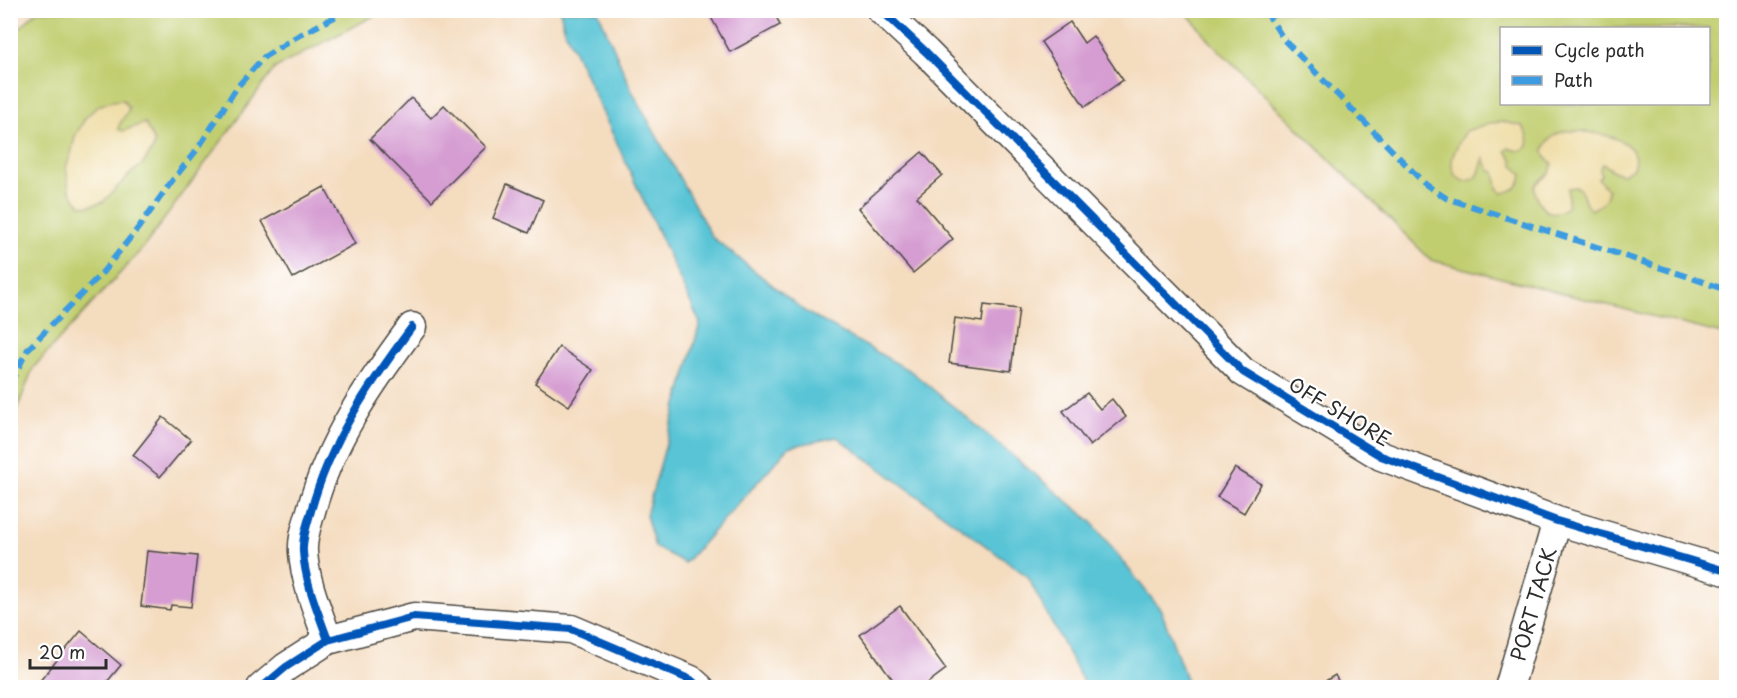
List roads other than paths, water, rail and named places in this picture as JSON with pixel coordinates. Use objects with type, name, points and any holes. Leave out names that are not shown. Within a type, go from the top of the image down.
[{"type":"street","name":"OFF SHORE","points":[[881,10],[926,52],[1243,372],[1381,456],[1557,521],[1726,571]]},
{"type":"street","points":[[328,640],[307,579],[303,540],[317,488],[332,451],[371,382],[412,327]]},
{"type":"street","name":"PORT TACK","points":[[1509,687],[1557,521]]},
{"type":"street","points":[[261,687],[286,667],[328,640],[414,617],[570,629],[691,680],[700,687]]},
{"type":"water","points":[[560,11],[598,11],[632,91],[712,237],[806,312],[912,372],[1091,521],[1161,610],[1189,687],[1086,687],[1027,576],[837,437],[789,447],[685,563],[655,547],[646,515],[700,323],[565,31]]}]
